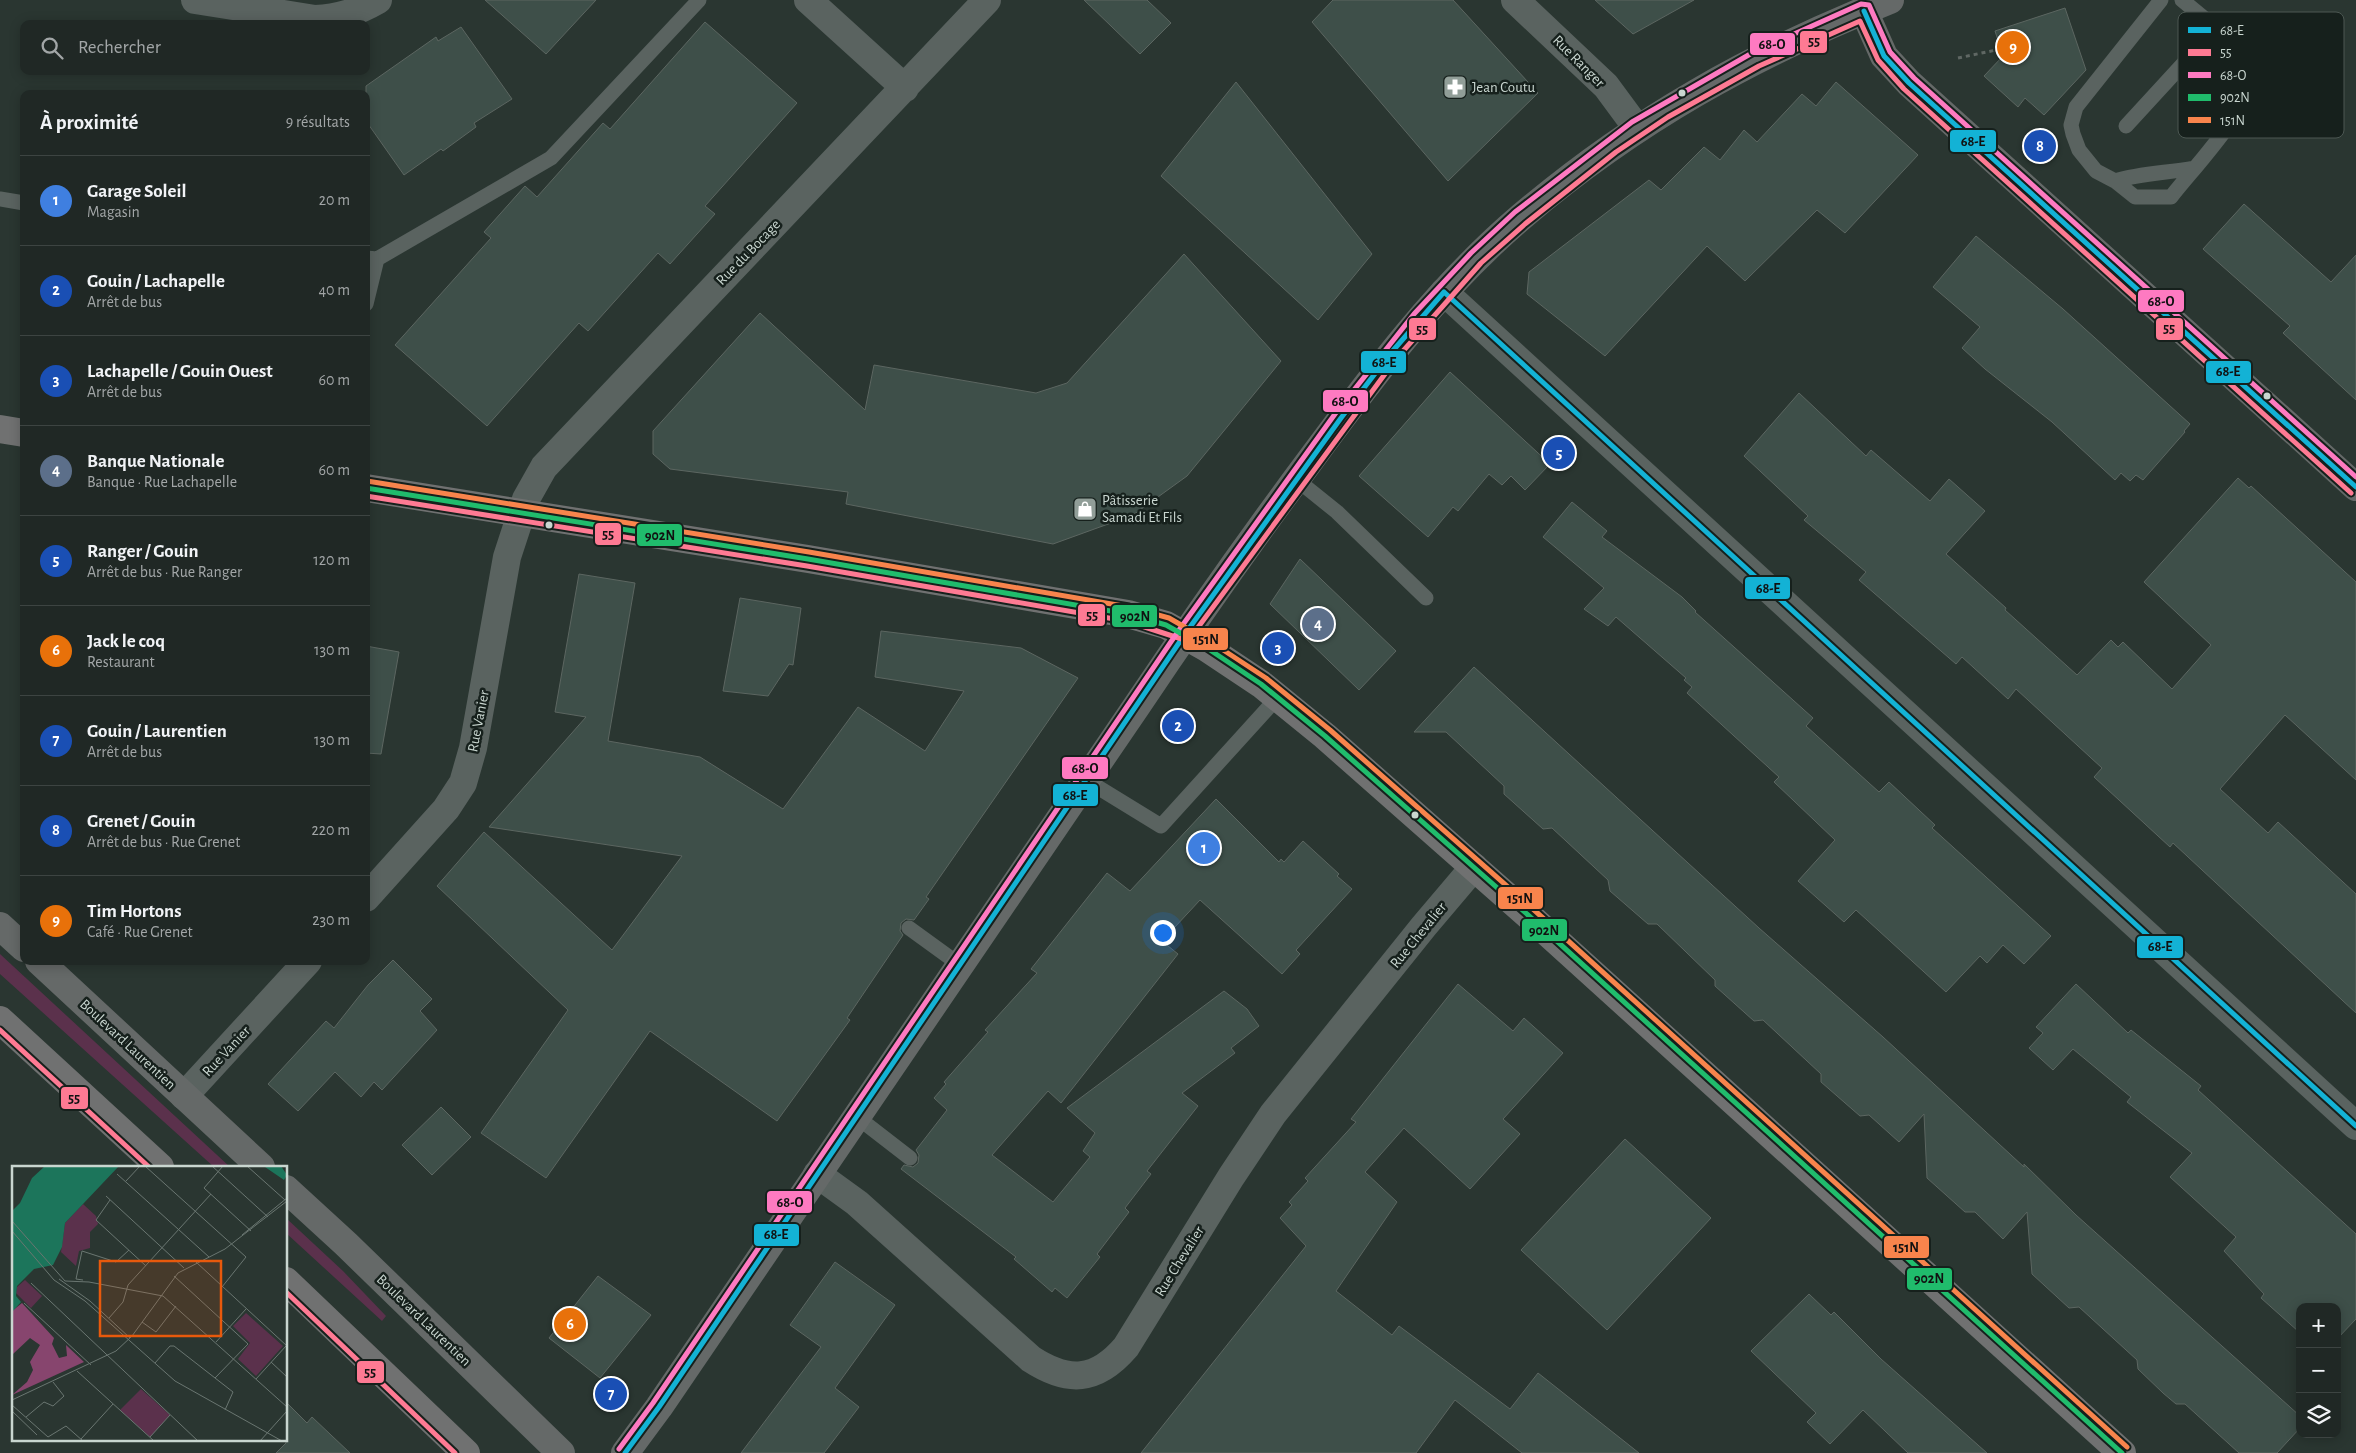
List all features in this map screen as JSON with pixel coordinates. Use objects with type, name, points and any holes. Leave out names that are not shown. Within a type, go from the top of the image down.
[{"type":"main road","points":[[0,429],[20,432]]},
{"type":"main road","points":[[370,489],[808,559],[1128,614],[1166,625],[1185,634],[1236,666],[1325,736],[1474,867],[2122,1453]]},
{"type":"main road","points":[[0,1020],[159,1166]]},
{"type":"main road","points":[[288,1283],[466,1453]]},
{"type":"street","points":[[195,0],[315,19],[349,15],[378,0]]},
{"type":"street","points":[[808,0],[905,88]]},
{"type":"street","name":"Rue du Bocage","points":[[522,512],[526,499],[544,467],[987,0]]},
{"type":"street","name":"Rue Ranger","points":[[1515,0],[1606,86],[1637,128]]},
{"type":"street","points":[[625,1453],[664,1401],[1185,634],[1296,479],[1390,354],[1444,292],[1520,218],[1637,128],[1756,59],[1890,0]]},
{"type":"street","points":[[1864,11],[1884,56],[1909,83],[2356,486]]},
{"type":"street","points":[[1444,292],[2356,1126]]},
{"type":"street","name":"Rue Vanier","points":[[370,894],[441,815],[463,783],[474,748],[507,557],[522,512]]},
{"type":"street","name":"Rue Chevalier","points":[[817,1174],[857,1203],[1031,1359],[1059,1375],[1074,1376],[1103,1369],[1115,1360],[1126,1347],[1231,1177],[1274,1114],[1424,926],[1474,867]]},
{"type":"street","points":[[0,926],[20,944]]},
{"type":"street","name":"Boulevard Laurentien","points":[[43,965],[260,1166]]},
{"type":"street","name":"Rue Vanier","points":[[184,1096],[304,965]]},
{"type":"street","name":"Boulevard Laurentien","points":[[288,1192],[358,1256],[560,1453]]},
{"type":"lane","points":[[370,274],[372,259],[551,158],[699,0]]},
{"type":"lane","points":[[2161,0],[2073,112],[2071,125],[2079,150],[2096,171],[2115,181],[2136,197],[2171,197],[2217,138]]},
{"type":"lane","points":[[2182,0],[2197,12]]},
{"type":"lane","points":[[2126,126],[2178,69]]},
{"type":"lane","points":[[2115,181],[2137,174],[2166,173],[2194,168]]},
{"type":"lane","points":[[0,199],[20,202]]},
{"type":"lane","points":[[1296,479],[1337,512],[1426,598]]},
{"type":"lane","points":[[1086,780],[1161,826],[1277,698]]},
{"type":"lane","points":[[909,928],[960,964]]},
{"type":"lane","points":[[857,1117],[910,1158]]},
{"type":"path","points":[[1958,58],[2001,49]]},
{"type":"shaded area","points":[[0,954],[229,1166],[213,1166],[0,974]]},
{"type":"shaded area","points":[[288,1220],[343,1271],[386,1316],[382,1321],[288,1235]]},
{"type":"building","points":[[485,0],[596,0],[546,54]]},
{"type":"building","points":[[1084,0],[1147,0],[1171,23],[1140,54]]},
{"type":"building","points":[[1333,0],[1453,0],[1538,93],[1448,181],[1312,22]]},
{"type":"building","points":[[1595,0],[1694,0],[1633,34]]},
{"type":"building","points":[[2065,8],[2086,70],[2044,115],[2025,98],[2018,107],[1984,76],[2003,56],[1995,31]]},
{"type":"building","points":[[705,22],[797,103],[705,206],[715,214],[670,264],[658,253],[588,331],[579,323],[487,426],[395,345],[491,238],[484,232],[525,186],[537,197],[603,123],[610,129]]},
{"type":"building","points":[[461,27],[512,99],[474,123],[476,127],[443,151],[441,149],[404,175],[370,127],[370,90],[366,90],[366,86],[436,37],[438,41]]},
{"type":"building","points":[[1236,82],[1372,254],[1318,320],[1161,176]]},
{"type":"building","points":[[1836,82],[1918,155],[1845,233],[1817,210],[1745,281],[1707,246],[1605,356],[1527,294],[1529,272],[1649,180],[1661,190],[1704,147],[1720,160],[1744,130],[1757,142],[1802,94],[1816,106]]},
{"type":"building","points":[[2244,204],[2331,282],[2356,255],[2356,400],[2283,333],[2290,326],[2203,249]]},
{"type":"building","points":[[1976,236],[2063,309],[2190,424],[2143,480],[2136,475],[2130,481],[2121,473],[2115,480],[2052,422],[1985,369],[1962,348],[1980,327],[1933,287]]},
{"type":"building","points":[[1184,254],[1281,361],[1187,476],[1133,515],[1053,544],[846,504],[848,492],[670,469],[653,454],[653,431],[760,313],[865,410],[874,365],[1036,393],[1067,383]]},
{"type":"building","points":[[1450,372],[1550,464],[1525,490],[1511,476],[1502,485],[1489,474],[1458,511],[1453,507],[1428,537],[1359,476]]},
{"type":"building","points":[[1799,393],[1866,456],[1871,450],[1930,501],[1949,479],[1985,511],[1946,554],[2077,675],[2111,640],[2118,647],[2123,642],[2172,689],[2211,645],[2144,582],[2238,478],[2249,488],[2251,486],[2356,582],[2356,780],[2285,715],[2220,789],[2268,833],[2278,822],[2356,894],[2356,1013],[2173,843],[2170,847],[2094,777],[2102,768],[2016,689],[2008,699],[1962,657],[1956,664],[1859,580],[1866,572],[1804,520],[1808,516],[1744,456]]},
{"type":"building","points":[[1572,502],[1607,531],[1602,537],[1682,597],[1695,612],[1813,718],[1806,726],[1879,792],[1889,782],[1935,825],[1932,828],[2051,936],[2024,964],[2003,945],[1987,963],[1980,956],[1946,992],[1856,910],[1844,922],[1798,881],[1835,840],[1774,782],[1779,777],[1687,693],[1692,687],[1684,680],[1686,678],[1616,617],[1608,626],[1584,609],[1604,588],[1543,537]]},
{"type":"building","points":[[1300,559],[1396,651],[1359,690],[1270,604]]},
{"type":"building","points":[[579,574],[635,583],[608,741],[700,757],[783,809],[858,707],[925,751],[964,691],[875,677],[881,631],[1021,648],[1078,678],[926,897],[929,899],[914,920],[906,919],[901,923],[900,931],[903,935],[847,1018],[850,1020],[777,1121],[650,1031],[546,1178],[481,1133],[568,1010],[437,886],[484,832],[612,950],[682,856],[489,827],[586,717],[555,712]]},
{"type":"building","points":[[740,598],[801,608],[793,665],[789,664],[768,696],[723,691]]},
{"type":"building","points":[[370,647],[399,652],[381,754],[370,753]]},
{"type":"building","points":[[1474,667],[1759,928],[1883,1037],[2024,1167],[2024,1164],[2076,1215],[2296,1412],[2296,1432],[2277,1453],[2239,1453],[2185,1404],[2176,1404],[2138,1369],[2137,1360],[2079,1307],[2069,1308],[2032,1274],[2027,1212],[2003,1239],[1975,1212],[1965,1212],[1927,1178],[1924,1114],[1899,1142],[1869,1115],[1860,1116],[1821,1082],[1821,1074],[1763,1020],[1754,1021],[1715,986],[1715,980],[1657,924],[1648,924],[1610,891],[1608,880],[1552,828],[1543,829],[1504,794],[1504,786],[1446,732],[1414,732]]},
{"type":"building","points":[[1216,799],[1279,862],[1281,859],[1284,862],[1303,841],[1339,874],[1337,876],[1352,889],[1296,950],[1300,954],[1282,974],[1200,900],[1162,941],[1178,954],[1061,1103],[1048,1091],[992,1155],[1053,1202],[1090,1157],[1083,1151],[1095,1133],[1067,1108],[1224,991],[1247,1009],[1259,1026],[1231,1048],[1235,1053],[1182,1093],[1198,1106],[1147,1171],[1151,1174],[1125,1208],[1129,1212],[1097,1254],[1100,1257],[1067,1298],[1055,1288],[1052,1292],[1014,1259],[1016,1257],[901,1169],[904,1165],[913,1167],[918,1163],[919,1155],[916,1150],[947,1110],[934,1098],[946,1084],[944,1082],[988,1032],[985,1030],[1037,973],[1031,969],[1107,873],[1130,891]]},
{"type":"building","points":[[393,960],[432,999],[420,1011],[437,1030],[382,1090],[374,1082],[361,1097],[335,1072],[298,1111],[268,1084],[326,1021],[334,1028],[368,985]]},
{"type":"building","points":[[1458,984],[1513,1031],[1524,1018],[1563,1053],[1503,1119],[1520,1134],[1470,1189],[1404,1128],[1365,1172],[1397,1202],[1336,1291],[1392,1335],[1399,1326],[1510,1409],[1538,1373],[1639,1453],[1522,1453],[1455,1400],[1416,1453],[1141,1453],[1306,1246],[1280,1218],[1292,1205],[1289,1202],[1308,1181],[1305,1178],[1356,1122],[1351,1119]]},
{"type":"building","points":[[2076,984],[2128,1033],[2131,1030],[2201,1086],[2198,1090],[2356,1234],[2356,1319],[2341,1335],[2341,1303],[2296,1303],[2296,1329],[2261,1298],[2264,1294],[2224,1251],[2236,1237],[2170,1177],[2192,1153],[2127,1102],[2131,1097],[2073,1049],[2053,1070],[2029,1048],[2043,1033],[2036,1027]]},
{"type":"building","points":[[441,1107],[471,1137],[432,1175],[402,1145]]},
{"type":"building","points":[[1625,1139],[1711,1218],[1607,1330],[1521,1250]]},
{"type":"building","points":[[835,1262],[895,1305],[835,1388],[859,1407],[824,1453],[741,1453],[821,1347],[790,1325]]},
{"type":"building","points":[[598,1276],[651,1315],[600,1378],[549,1338]]},
{"type":"building","points":[[1809,1294],[1831,1315],[1834,1312],[1881,1359],[1987,1453],[1908,1453],[1863,1410],[1830,1444],[1807,1422],[1816,1413],[1751,1351]]},
{"type":"building","points":[[288,1404],[307,1423],[312,1417],[350,1453],[276,1453],[286,1443],[286,1440],[288,1440]]},
{"type":"transit line","name":"68-O","points":[[619,1449],[653,1403],[1179,630],[1335,414],[1414,314],[1471,253],[1515,212],[1632,122],[1752,53],[1861,4],[1869,5],[1890,52],[1914,78],[2356,477]]},
{"type":"transit line","name":"68-E","points":[[1864,11],[1884,56],[1909,83],[2356,487]]},
{"type":"transit line","name":"55","points":[[370,497],[807,566],[1126,621],[1188,641],[1396,359],[1481,263],[1525,224],[1616,152],[1668,117],[1759,66],[1860,21],[1878,60],[1904,89],[2351,493]]},
{"type":"transit line","name":"68-E","points":[[625,1453],[659,1407],[1185,634],[1341,418],[1390,354],[1444,292],[2356,1126]]},
{"type":"transit line","name":"151N","points":[[370,481],[809,552],[1129,607],[1169,618],[1211,642],[1266,678],[1330,730],[1533,909],[2127,1447]]},
{"type":"transit line","name":"902N","points":[[370,489],[808,559],[1128,614],[1166,625],[1207,648],[1261,684],[1325,736],[1528,915],[2122,1453]]},
{"type":"transit line","name":"55","points":[[0,1030],[148,1166]]},
{"type":"transit line","name":"55","points":[[288,1294],[455,1453]]},
{"type":"place","name":"Tim Hortons","points":[[2013,47]]},
{"type":"place","name":"Jean Coutu","points":[[1455,87]]},
{"type":"place","name":"Grenet / Gouin","points":[[2040,146]]},
{"type":"place","name":"Ranger / Gouin","points":[[1559,453]]},
{"type":"place","name":"Pâtisserie Samadi Et Fils","points":[[1085,509]]},
{"type":"place","name":"Banque Nationale","points":[[1318,624]]},
{"type":"place","name":"Lachapelle / Gouin Ouest","points":[[1278,648]]},
{"type":"place","name":"Gouin / Lachapelle","points":[[1178,726]]},
{"type":"place","name":"Garage Soleil","points":[[1204,848]]},
{"type":"place","name":"Jack le coq","points":[[570,1324]]},
{"type":"place","name":"Gouin / Laurentien","points":[[611,1394]]}]
